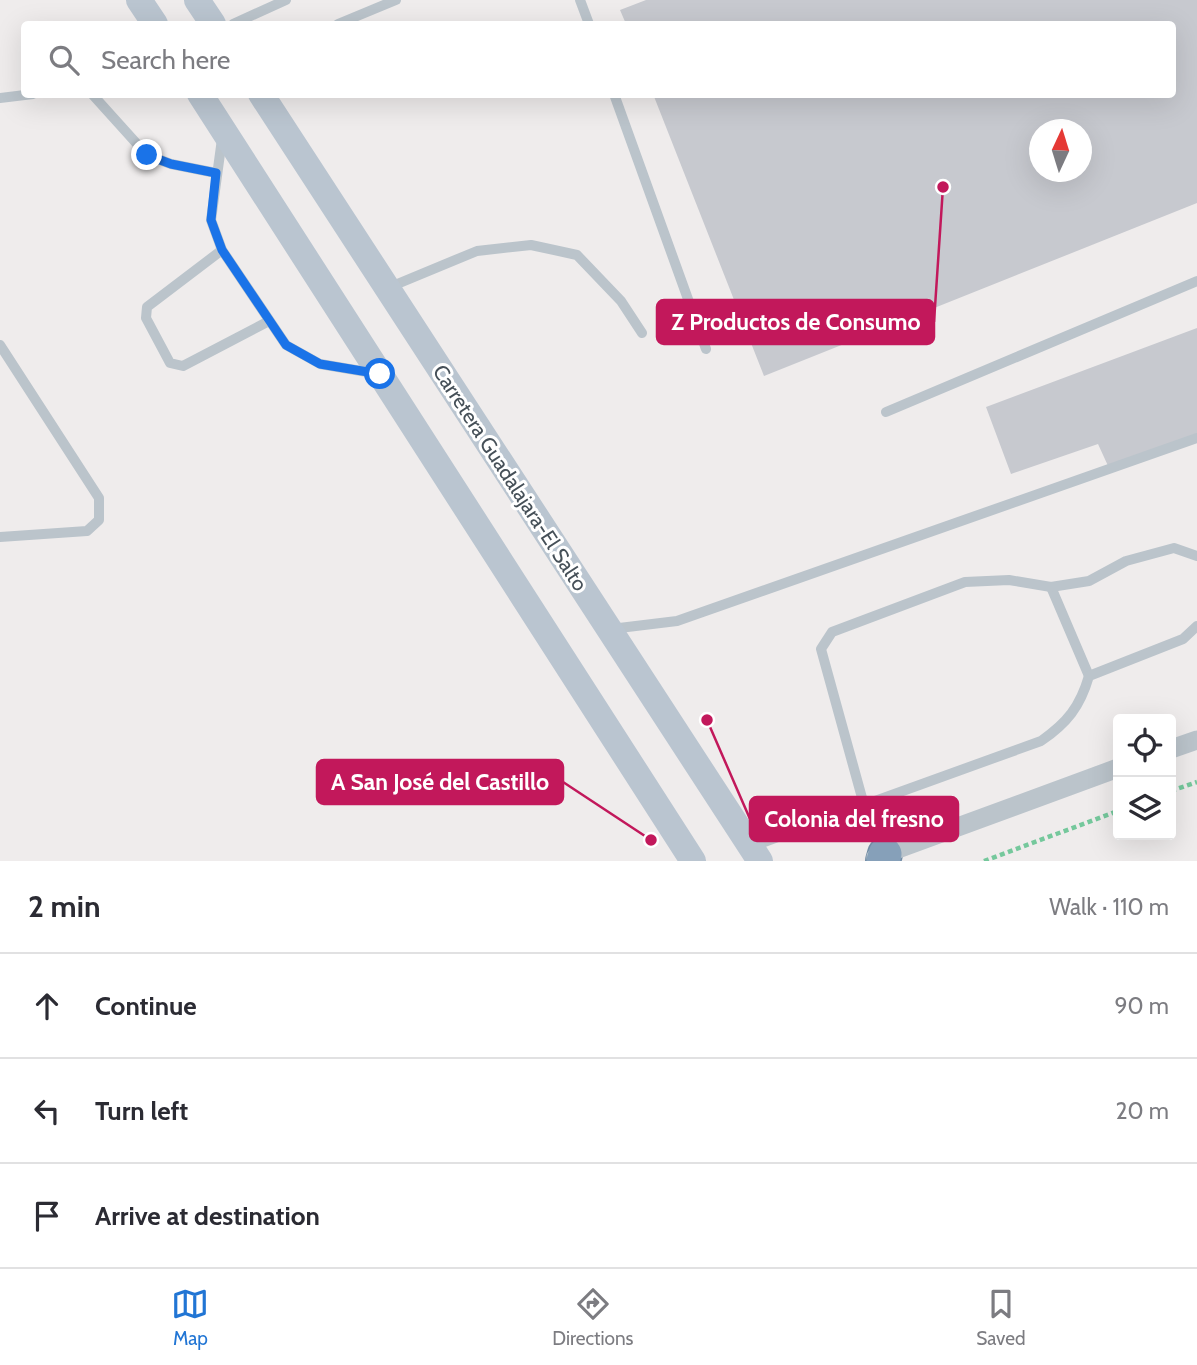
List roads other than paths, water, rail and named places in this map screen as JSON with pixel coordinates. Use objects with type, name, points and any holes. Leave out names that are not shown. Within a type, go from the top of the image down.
[{"type":"main road","points":[[139,0],[153,21]]},
{"type":"main road","points":[[197,0],[211,21]]},
{"type":"main road","points":[[203,98],[693,861]]},
{"type":"main road","name":"Carretera Guadalajara-El Salto","points":[[264,98],[755,854]]},
{"type":"street","points":[[1176,747],[1197,740]]},
{"type":"street","points":[[879,859],[1113,770]]},
{"type":"lane","points":[[240,21],[286,0]]},
{"type":"lane","points":[[345,21],[396,0]]},
{"type":"lane","points":[[580,0],[588,21]]},
{"type":"lane","points":[[0,99],[21,96]]},
{"type":"lane","points":[[96,98],[147,155],[171,164],[216,173]]},
{"type":"lane","points":[[615,98],[706,349]]},
{"type":"lane","points":[[224,132],[211,220],[222,250],[286,345],[320,364],[380,374]]},
{"type":"lane","points":[[389,288],[477,251],[531,245],[577,256],[621,301],[642,333]]},
{"type":"lane","points":[[222,250],[146,307],[146,318],[170,363],[183,366],[269,321]]},
{"type":"lane","points":[[886,412],[1197,281]]},
{"type":"lane","points":[[0,345],[99,498],[99,520],[87,531],[0,537]]},
{"type":"lane","points":[[607,630],[677,621],[1197,438]]},
{"type":"lane","points":[[864,805],[821,649],[832,632],[965,582],[1009,580],[1051,587],[1089,581],[1126,561],[1174,548],[1197,556]]},
{"type":"lane","points":[[755,854],[864,805],[1041,741],[1064,725],[1081,703],[1089,676],[1051,587]]},
{"type":"lane","points":[[1089,676],[1183,639],[1197,626]]},
{"type":"place","name":"Z Productos de Consumo","points":[[943,187]]},
{"type":"place","name":"Colonia del fresno","points":[[707,720]]},
{"type":"place","name":"A San José del Castillo","points":[[651,840]]}]
